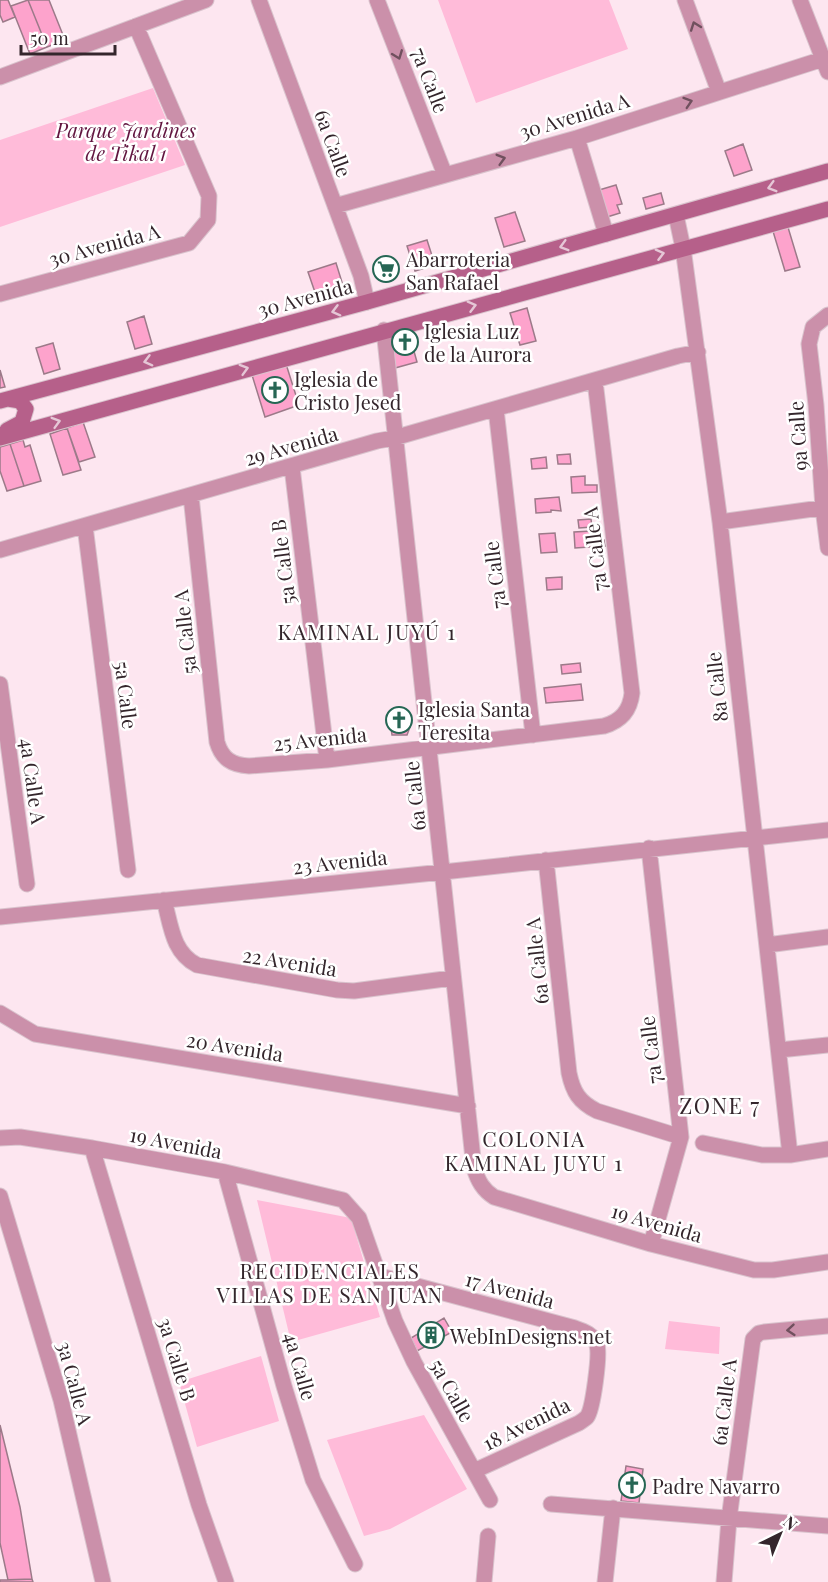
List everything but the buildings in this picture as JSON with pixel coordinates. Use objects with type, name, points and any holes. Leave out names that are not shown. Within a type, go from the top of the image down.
[{"type":"street","points":[[0,77],[206,0]]},
{"type":"street","name":"6a Calle","points":[[259,0],[361,276],[367,302]]},
{"type":"street","name":"7a Calle","points":[[377,0],[445,175]]},
{"type":"street","points":[[685,0],[719,92]]},
{"type":"street","points":[[800,0],[825,66]]},
{"type":"street","name":"30 Avenida A","points":[[0,294],[189,243],[208,220],[208,196],[136,26]]},
{"type":"street","name":"30 Avenida A","points":[[335,206],[577,138],[719,92],[825,66]]},
{"type":"street","points":[[577,138],[606,234]]},
{"type":"street","name":"30 Avenida","points":[[4,400],[367,302],[828,171]]},
{"type":"street","points":[[0,436],[828,209]]},
{"type":"street","name":"8a Calle","points":[[676,215],[698,352],[720,522],[790,1155]]},
{"type":"street","name":"9a Calle","points":[[822,319],[810,332],[808,344],[822,404],[828,548]]},
{"type":"street","name":"6a Calle","points":[[384,330],[394,438],[430,747],[452,978],[474,1168],[481,1185]]},
{"type":"street","name":"29 Avenida","points":[[0,550],[377,441],[698,352]]},
{"type":"street","name":"7a Calle A","points":[[596,381],[632,686],[631,701],[627,711]]},
{"type":"street","points":[[0,436],[22,422],[26,409],[20,401],[4,400]]},
{"type":"street","name":"7a Calle","points":[[496,409],[533,735]]},
{"type":"street","name":"5a Calle B","points":[[292,467],[327,760]]},
{"type":"street","name":"5a Calle A","points":[[191,496],[217,742],[220,753],[228,761]]},
{"type":"street","points":[[720,522],[826,507]]},
{"type":"street","name":"5a Calle","points":[[85,526],[128,870]]},
{"type":"street","name":"4a Calle A","points":[[0,684],[27,884]]},
{"type":"street","name":"25 Avenida","points":[[228,761],[249,766],[327,760],[533,735],[604,726],[617,721],[627,711]]},
{"type":"street","name":"23 Avenida","points":[[0,917],[828,830]]},
{"type":"street","name":"7a Calle","points":[[649,848],[681,1137],[651,1244]]},
{"type":"street","name":"6a Calle A","points":[[546,860],[569,1073],[575,1093],[584,1104],[597,1111],[681,1137]]},
{"type":"street","name":"22 Avenida","points":[[164,900],[177,948],[197,965],[354,991],[452,978]]},
{"type":"street","points":[[767,945],[828,937]]},
{"type":"street","name":"20 Avenida","points":[[0,1013],[35,1034],[468,1106]]},
{"type":"street","points":[[779,1050],[828,1045]]},
{"type":"street","name":"19 Avenida","points":[[0,1138],[20,1137],[225,1172],[343,1200]]},
{"type":"street","points":[[703,1143],[762,1155],[790,1155],[828,1149]]},
{"type":"street","name":"3a Calle B","points":[[92,1148],[199,1505],[226,1582]]},
{"type":"street","name":"4a Calle","points":[[225,1172],[284,1386],[313,1480],[355,1564]]},
{"type":"street","name":"19 Avenida","points":[[481,1185],[494,1197],[651,1244],[754,1270],[773,1270],[828,1262]]},
{"type":"street","name":"3a Calle A","points":[[0,1196],[61,1400],[103,1582]]},
{"type":"street","name":"5a Calle","points":[[343,1200],[359,1218],[395,1321],[414,1362],[490,1500]]},
{"type":"street","name":"17 Avenida","points":[[380,1276],[575,1328],[593,1337]]},
{"type":"street","name":"6a Calle A","points":[[724,1582],[729,1519],[751,1343],[755,1336],[764,1332],[828,1326]]},
{"type":"street","name":"18 Avenida","points":[[474,1471],[579,1423],[587,1416],[591,1407],[598,1354],[593,1337]]},
{"type":"street","points":[[551,1504],[828,1526]]},
{"type":"street","points":[[605,1582],[613,1508]]},
{"type":"street","points":[[484,1582],[488,1536]]},
{"type":"green space","points":[[438,0],[609,0],[628,49],[476,103]]},
{"type":"green space","name":"Parque Jardines de Tikal 1","points":[[153,88],[185,165],[0,227],[0,140]]},
{"type":"green space","points":[[257,1200],[351,1218],[380,1317],[291,1342]]},
{"type":"green space","points":[[669,1321],[720,1327],[719,1354],[665,1349]]},
{"type":"green space","points":[[261,1356],[279,1421],[197,1447],[179,1382]]},
{"type":"green space","points":[[424,1415],[467,1489],[390,1529],[364,1536],[327,1440]]},
{"type":"place","name":"Abarroteria San Rafael","points":[[386,269]]},
{"type":"place","name":"Iglesia Luz de la Aurora","points":[[405,342]]},
{"type":"place","name":"Iglesia de Cristo Jesed","points":[[275,390]]},
{"type":"place","name":"Iglesia Santa Teresita","points":[[399,720]]},
{"type":"place","name":"WebInDesigns.net","points":[[431,1335]]},
{"type":"place","name":"Padre Navarro","points":[[632,1485]]},
{"type":"district","name":"KAMINAL JUYÚ 1","points":[[367,631]]},
{"type":"district","name":"ZONE 7","points":[[720,1105]]},
{"type":"district","name":"COLONIA KAMINAL JUYU 1","points":[[534,1150]]},
{"type":"district","name":"RECIDENCIALES VILLAS DE SAN JUAN","points":[[330,1282]]}]
